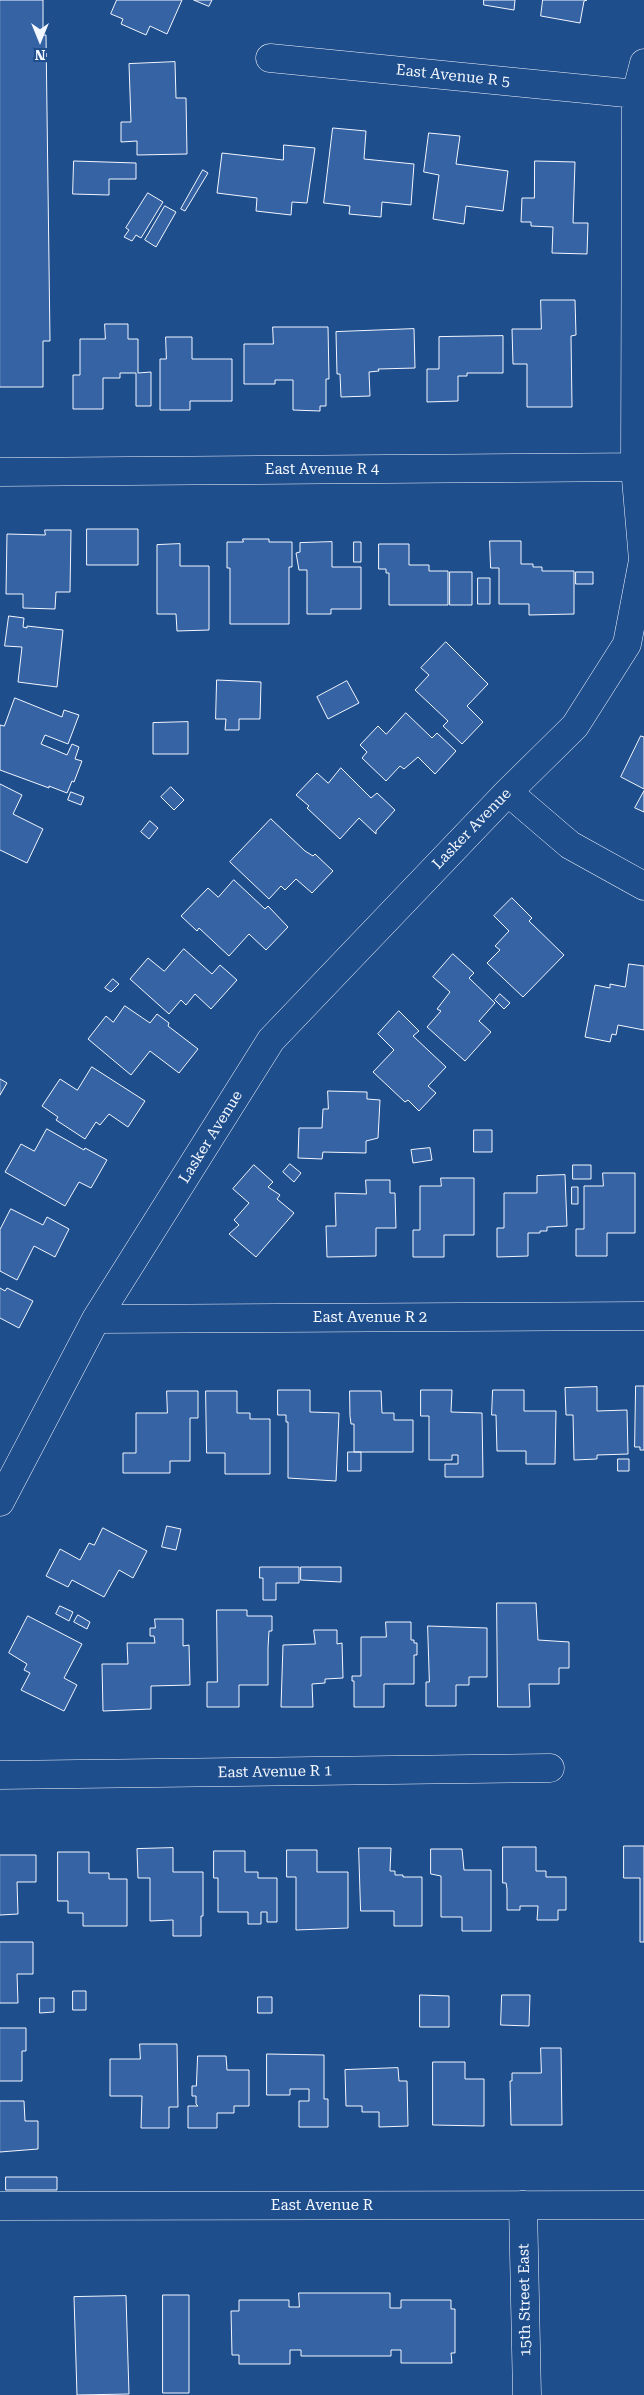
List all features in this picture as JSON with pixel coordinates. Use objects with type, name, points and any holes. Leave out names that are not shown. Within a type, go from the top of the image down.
[{"type":"street","name":"East Avenue R 5","points":[[270,58],[636,94]]},
{"type":"street","name":"Lasker Avenue","points":[[0,1502],[96,1319],[272,1040],[508,792],[575,726],[628,644],[643,560],[639,467],[636,94],[644,63]]},
{"type":"street","name":"East Avenue R 4","points":[[0,472],[639,467]]},
{"type":"street","points":[[508,792],[570,845],[644,886]]},
{"type":"street","name":"East Avenue R 2","points":[[96,1319],[644,1316]]},
{"type":"street","name":"East Avenue R 1","points":[[0,1775],[550,1768]]},
{"type":"street","name":"15th Street East","points":[[523,2205],[527,2395]]},
{"type":"street","name":"East Avenue R","points":[[0,2206],[644,2205]]},
{"type":"building","points":[[0,0],[43,0],[43,35],[46,35],[50,341],[43,341],[43,387],[0,387]]},
{"type":"building","points":[[117,0],[182,0],[167,34],[150,26],[146,35],[121,24],[123,19],[111,14]]},
{"type":"building","points":[[194,0],[212,0],[209,6]]},
{"type":"building","points":[[484,0],[515,0],[514,10],[484,5]]},
{"type":"building","points":[[543,0],[587,0],[584,1],[580,23],[541,16]]},
{"type":"building","points":[[175,62],[176,98],[186,98],[187,154],[137,155],[137,141],[121,142],[121,122],[131,122],[129,64]]},
{"type":"building","points":[[333,128],[366,131],[364,159],[414,164],[411,205],[382,202],[381,217],[349,214],[350,206],[324,203]]},
{"type":"building","points":[[429,133],[460,136],[456,164],[508,171],[503,211],[466,206],[464,224],[433,219],[439,175],[424,172]]},
{"type":"building","points":[[284,145],[315,148],[307,203],[292,202],[291,215],[256,211],[257,198],[217,193],[222,153],[283,160]]},
{"type":"building","points":[[74,161],[136,163],[136,179],[109,179],[109,195],[73,194]]},
{"type":"building","points":[[535,161],[575,162],[573,223],[588,223],[587,254],[552,253],[553,227],[531,226],[531,222],[521,222],[522,198],[534,198]]},
{"type":"building","points":[[203,170],[208,173],[185,211],[181,209]]},
{"type":"building","points":[[148,193],[163,202],[141,238],[136,235],[132,241],[124,237],[129,230],[126,228]]},
{"type":"building","points":[[165,206],[176,212],[156,247],[145,240]]},
{"type":"building","points":[[541,300],[575,300],[576,335],[571,336],[572,407],[527,407],[527,364],[513,364],[512,329],[541,329]]},
{"type":"building","points":[[105,324],[128,324],[128,339],[138,339],[138,373],[151,372],[151,406],[136,406],[136,373],[120,373],[120,378],[103,378],[103,409],[73,409],[73,375],[80,375],[80,339],[105,339]]},
{"type":"building","points":[[273,327],[328,327],[329,379],[326,379],[326,406],[320,406],[320,411],[293,410],[293,380],[275,380],[275,384],[244,384],[244,344],[273,344]]},
{"type":"building","points":[[414,329],[415,368],[378,369],[379,371],[369,372],[370,396],[341,397],[340,374],[337,374],[336,332]]},
{"type":"building","points":[[503,336],[503,373],[467,373],[467,376],[458,376],[458,401],[427,402],[427,369],[439,369],[439,337]]},
{"type":"building","points":[[166,337],[192,337],[192,359],[232,359],[232,401],[190,401],[190,410],[160,410],[160,359],[166,359]]},
{"type":"building","points":[[87,529],[138,529],[138,565],[87,565]]},
{"type":"building","points":[[45,530],[71,530],[70,592],[56,592],[55,609],[23,608],[23,594],[6,594],[7,534],[45,535]]},
{"type":"building","points":[[243,539],[269,539],[269,542],[292,542],[292,567],[289,567],[289,624],[230,624],[230,568],[227,568],[227,542],[243,542]]},
{"type":"building","points":[[490,541],[521,541],[521,564],[533,564],[533,567],[542,567],[542,571],[574,571],[574,614],[529,615],[529,604],[499,604],[499,568],[491,568]]},
{"type":"building","points":[[332,542],[332,567],[361,567],[361,609],[331,609],[331,614],[307,614],[307,570],[299,570],[296,553],[300,552],[300,543]]},
{"type":"building","points":[[354,542],[361,542],[361,562],[354,562]]},
{"type":"building","points":[[180,544],[180,566],[209,566],[209,630],[177,631],[176,614],[157,614],[157,545]]},
{"type":"building","points":[[379,544],[409,544],[409,565],[429,565],[429,571],[448,571],[448,605],[389,605],[389,573],[386,573],[386,569],[379,569]]},
{"type":"building","points":[[450,572],[472,572],[472,605],[450,605]]},
{"type":"building","points":[[576,572],[593,572],[593,584],[576,584]]},
{"type":"building","points":[[478,578],[490,578],[490,604],[478,604]]},
{"type":"building","points":[[9,616],[24,618],[23,627],[63,630],[57,687],[18,682],[22,647],[5,646]]},
{"type":"building","points":[[446,642],[488,684],[467,706],[483,722],[462,744],[443,726],[448,721],[415,690],[429,675],[421,668]]},
{"type":"building","points":[[217,680],[261,682],[260,719],[239,719],[239,730],[225,730],[226,719],[216,719]]},
{"type":"building","points":[[347,681],[359,703],[328,719],[317,697]]},
{"type":"building","points":[[15,698],[62,717],[64,710],[79,715],[68,744],[45,735],[41,744],[67,755],[72,744],[79,747],[75,759],[82,761],[74,782],[72,781],[67,793],[0,770],[0,725],[4,726]]},
{"type":"building","points":[[406,713],[432,738],[437,733],[456,751],[435,774],[418,757],[404,769],[400,766],[386,781],[362,758],[367,752],[360,745],[378,726],[386,734]]},
{"type":"building","points":[[188,722],[188,754],[153,754],[153,723]]},
{"type":"building","points":[[641,736],[644,737],[644,789],[621,777]]},
{"type":"building","points":[[341,768],[371,798],[377,793],[395,810],[376,831],[376,834],[359,818],[340,839],[296,795],[317,773],[328,783]]},
{"type":"building","points":[[0,784],[22,795],[13,814],[43,829],[27,863],[0,850]]},
{"type":"building","points":[[171,787],[184,800],[174,810],[161,797]]},
{"type":"building","points":[[644,791],[644,812],[635,808]]},
{"type":"building","points":[[71,792],[84,797],[81,805],[68,800]]},
{"type":"building","points":[[271,819],[305,851],[313,856],[315,854],[333,871],[312,893],[296,879],[285,890],[281,886],[269,899],[230,862]]},
{"type":"building","points":[[150,821],[158,828],[149,839],[141,832]]},
{"type":"building","points":[[234,880],[265,909],[268,906],[288,927],[266,950],[249,934],[229,956],[199,928],[197,931],[181,916],[208,888],[218,897]]},
{"type":"building","points":[[512,898],[532,918],[529,921],[564,955],[523,997],[487,963],[500,950],[495,946],[509,931],[494,916]]},
{"type":"building","points":[[184,949],[212,974],[220,965],[237,980],[211,1009],[195,994],[186,1005],[181,1000],[169,1014],[130,979],[148,958],[164,971]]},
{"type":"building","points":[[453,954],[474,973],[469,978],[495,1003],[479,1021],[491,1032],[465,1061],[427,1027],[441,1011],[437,1009],[450,992],[433,977]]},
{"type":"building","points":[[629,964],[644,966],[644,1030],[618,1025],[616,1035],[612,1034],[610,1042],[585,1037],[595,985],[610,988],[610,984],[625,987]]},
{"type":"building","points":[[113,979],[119,984],[111,992],[105,988]]},
{"type":"building","points":[[500,994],[510,1003],[504,1009],[495,1000]]},
{"type":"building","points":[[125,1006],[150,1023],[157,1014],[169,1023],[168,1026],[198,1049],[179,1073],[150,1051],[131,1075],[88,1039],[106,1016],[113,1022]]},
{"type":"building","points":[[399,1011],[419,1031],[413,1036],[446,1067],[428,1086],[436,1093],[419,1111],[408,1100],[405,1102],[373,1072],[394,1050],[378,1034]]},
{"type":"building","points":[[92,1067],[145,1101],[128,1127],[109,1114],[100,1125],[96,1122],[85,1139],[56,1120],[58,1117],[42,1106],[60,1079],[77,1090]]},
{"type":"building","points":[[0,1079],[7,1083],[0,1095]]},
{"type":"building","points":[[328,1091],[367,1092],[367,1099],[380,1100],[378,1138],[366,1141],[366,1153],[323,1152],[322,1159],[298,1158],[299,1128],[322,1128],[323,1109],[328,1109]]},
{"type":"building","points":[[47,1129],[84,1150],[85,1148],[107,1160],[91,1188],[79,1182],[65,1206],[5,1172],[21,1144],[34,1151]]},
{"type":"building","points":[[474,1130],[492,1130],[492,1152],[474,1152]]},
{"type":"building","points":[[430,1148],[432,1160],[413,1163],[411,1150]]},
{"type":"building","points":[[290,1164],[301,1173],[294,1182],[283,1172]]},
{"type":"building","points":[[254,1165],[273,1182],[268,1187],[280,1195],[277,1199],[294,1213],[256,1257],[229,1234],[239,1225],[234,1220],[249,1203],[233,1189]]},
{"type":"building","points":[[573,1165],[591,1165],[591,1179],[573,1179]]},
{"type":"building","points":[[603,1173],[635,1173],[635,1233],[607,1233],[607,1256],[576,1256],[576,1229],[584,1229],[584,1186],[603,1186]]},
{"type":"building","points":[[565,1175],[567,1226],[547,1227],[547,1231],[528,1233],[528,1256],[497,1257],[497,1228],[504,1228],[504,1193],[537,1193],[537,1176]]},
{"type":"building","points":[[441,1178],[474,1178],[474,1235],[444,1235],[444,1257],[413,1257],[413,1230],[420,1230],[420,1186],[441,1186]]},
{"type":"building","points":[[366,1180],[390,1180],[390,1193],[395,1193],[396,1228],[376,1228],[376,1256],[327,1257],[326,1226],[336,1226],[335,1193],[366,1194]]},
{"type":"building","points":[[572,1187],[578,1187],[578,1204],[572,1204]]},
{"type":"building","points":[[11,1209],[43,1225],[47,1217],[69,1229],[55,1257],[34,1246],[17,1280],[0,1271],[0,1230]]},
{"type":"building","points":[[0,1288],[5,1291],[7,1288],[33,1301],[19,1328],[0,1318]]},
{"type":"building","points":[[636,1386],[644,1386],[644,1450],[640,1450],[640,1447],[635,1447]]},
{"type":"building","points":[[597,1387],[597,1411],[627,1410],[628,1454],[597,1455],[597,1459],[574,1460],[573,1415],[566,1415],[565,1388]]},
{"type":"building","points":[[278,1390],[310,1390],[310,1412],[339,1413],[336,1481],[288,1478],[288,1422],[286,1422],[286,1415],[278,1415]]},
{"type":"building","points":[[421,1390],[452,1390],[451,1412],[482,1413],[483,1477],[445,1477],[445,1464],[458,1464],[458,1455],[452,1455],[452,1460],[429,1460],[429,1416],[421,1416]]},
{"type":"building","points":[[493,1390],[524,1390],[524,1411],[556,1411],[555,1464],[526,1464],[526,1451],[497,1451],[496,1415],[492,1415]]},
{"type":"building","points":[[167,1391],[198,1391],[198,1418],[190,1418],[190,1461],[170,1461],[170,1473],[123,1473],[123,1453],[136,1453],[136,1413],[167,1413]]},
{"type":"building","points":[[206,1391],[237,1391],[237,1413],[250,1413],[250,1419],[270,1419],[270,1474],[225,1474],[225,1453],[207,1453]]},
{"type":"building","points":[[350,1391],[381,1391],[382,1413],[394,1413],[394,1420],[413,1420],[413,1452],[354,1452],[354,1424],[351,1424],[350,1416]]},
{"type":"building","points":[[348,1452],[361,1452],[361,1471],[348,1471]]},
{"type":"building","points":[[618,1459],[629,1459],[629,1471],[618,1471]]},
{"type":"building","points":[[167,1526],[181,1529],[176,1550],[162,1547]]},
{"type":"building","points":[[103,1528],[147,1551],[133,1578],[119,1570],[104,1597],[72,1580],[68,1587],[46,1576],[60,1549],[80,1560],[89,1543],[94,1545]]},
{"type":"building","points":[[260,1567],[299,1567],[299,1583],[276,1583],[276,1600],[263,1600],[263,1578],[260,1578]]},
{"type":"building","points":[[301,1567],[341,1567],[341,1582],[301,1580]]},
{"type":"building","points":[[497,1603],[536,1603],[538,1640],[569,1642],[569,1668],[559,1668],[559,1684],[529,1684],[530,1707],[498,1707]]},
{"type":"building","points":[[60,1606],[73,1612],[69,1621],[56,1614]]},
{"type":"building","points":[[217,1610],[247,1610],[247,1616],[272,1616],[272,1631],[269,1631],[268,1648],[268,1685],[239,1685],[239,1707],[207,1707],[207,1682],[217,1682]]},
{"type":"building","points":[[78,1615],[90,1622],[87,1629],[74,1622]]},
{"type":"building","points":[[28,1616],[82,1644],[64,1678],[77,1685],[64,1711],[21,1690],[30,1673],[24,1670],[27,1664],[9,1653]]},
{"type":"building","points":[[155,1619],[183,1619],[183,1646],[189,1645],[190,1685],[151,1686],[151,1709],[103,1711],[102,1664],[128,1664],[127,1643],[155,1643],[154,1636],[150,1636],[150,1628],[155,1628]]},
{"type":"building","points":[[386,1622],[411,1622],[411,1640],[417,1643],[417,1655],[414,1655],[414,1684],[384,1684],[384,1707],[354,1707],[354,1681],[352,1681],[352,1676],[361,1676],[361,1637],[386,1637]]},
{"type":"building","points":[[428,1626],[487,1628],[487,1677],[469,1677],[469,1685],[456,1685],[456,1706],[426,1706],[426,1682],[429,1682]]},
{"type":"building","points":[[314,1630],[337,1630],[337,1644],[342,1643],[343,1678],[325,1679],[325,1683],[312,1684],[313,1707],[281,1707],[283,1645],[315,1644]]},
{"type":"building","points":[[624,1846],[644,1846],[644,1942],[640,1942],[640,1878],[624,1878]]},
{"type":"building","points":[[503,1847],[536,1847],[536,1871],[546,1871],[546,1877],[566,1877],[566,1910],[558,1910],[558,1920],[537,1920],[538,1906],[520,1906],[520,1910],[507,1910],[507,1889],[506,1883],[503,1883]]},
{"type":"building","points":[[173,1848],[173,1872],[203,1872],[201,1936],[173,1936],[173,1920],[150,1921],[150,1878],[138,1878],[137,1849]]},
{"type":"building","points":[[359,1848],[391,1848],[390,1871],[395,1871],[395,1875],[403,1875],[403,1877],[422,1877],[422,1926],[394,1926],[394,1911],[361,1911]]},
{"type":"building","points":[[431,1849],[462,1849],[464,1870],[491,1870],[491,1931],[462,1931],[462,1917],[441,1917],[441,1876],[431,1874]]},
{"type":"building","points":[[287,1850],[317,1850],[317,1872],[348,1872],[348,1928],[296,1930],[296,1877],[287,1877]]},
{"type":"building","points":[[214,1851],[245,1851],[245,1872],[258,1872],[258,1878],[277,1878],[277,1922],[267,1922],[267,1912],[261,1912],[261,1924],[248,1924],[248,1912],[218,1912],[218,1878],[214,1878]]},
{"type":"building","points":[[58,1852],[89,1852],[89,1873],[109,1873],[109,1879],[127,1879],[127,1926],[83,1926],[83,1913],[68,1913],[68,1901],[58,1901]]},
{"type":"building","points":[[0,1855],[36,1855],[36,1882],[17,1882],[18,1914],[0,1915]]},
{"type":"building","points":[[0,1942],[33,1942],[33,1974],[17,1974],[18,2003],[0,2003]]},
{"type":"building","points":[[73,1991],[86,1991],[86,2010],[73,2010]]},
{"type":"building","points":[[420,1995],[449,1996],[449,2027],[420,2027]]},
{"type":"building","points":[[502,1995],[530,1995],[529,2026],[501,2025]]},
{"type":"building","points":[[258,1997],[272,1997],[272,2013],[258,2013]]},
{"type":"building","points":[[40,1998],[54,1998],[54,2012],[40,2013]]},
{"type":"building","points":[[0,2028],[26,2028],[26,2051],[22,2051],[22,2081],[0,2081]]},
{"type":"building","points":[[140,2044],[177,2044],[178,2107],[169,2107],[169,2128],[141,2128],[142,2096],[110,2096],[110,2059],[140,2059]]},
{"type":"building","points":[[541,2048],[561,2048],[562,2125],[511,2125],[510,2081],[512,2081],[512,2073],[541,2073]]},
{"type":"building","points":[[267,2054],[324,2055],[324,2099],[328,2099],[328,2127],[299,2127],[299,2101],[309,2101],[309,2089],[290,2089],[290,2095],[267,2095]]},
{"type":"building","points":[[198,2056],[226,2056],[227,2070],[249,2070],[249,2106],[234,2106],[234,2113],[217,2113],[217,2128],[188,2128],[188,2106],[198,2106],[196,2104],[196,2096],[192,2096],[192,2086],[196,2086]]},
{"type":"building","points":[[433,2062],[465,2062],[465,2079],[484,2079],[484,2126],[433,2125]]},
{"type":"building","points":[[398,2068],[399,2081],[407,2081],[408,2126],[379,2127],[379,2112],[362,2112],[362,2106],[346,2106],[345,2070]]},
{"type":"building","points":[[0,2101],[24,2101],[25,2121],[38,2121],[38,2149],[0,2152]]},
{"type":"building","points":[[6,2177],[57,2177],[57,2190],[6,2190]]},
{"type":"building","points":[[299,2293],[390,2293],[390,2308],[401,2308],[401,2300],[451,2300],[451,2309],[455,2309],[455,2353],[451,2353],[452,2363],[401,2363],[401,2350],[391,2350],[391,2356],[301,2356],[301,2350],[290,2350],[290,2364],[239,2364],[239,2355],[232,2355],[231,2311],[239,2311],[239,2300],[289,2300],[289,2307],[299,2307]]},
{"type":"building","points":[[163,2295],[189,2295],[189,2393],[163,2393]]},
{"type":"building","points":[[126,2296],[129,2394],[77,2395],[74,2297]]}]
